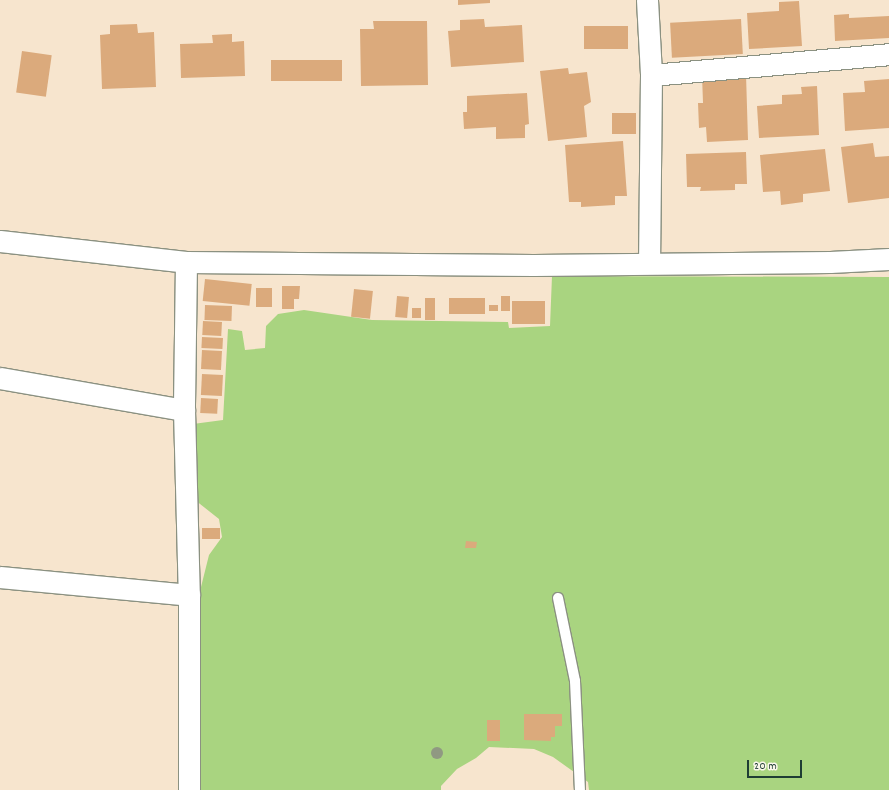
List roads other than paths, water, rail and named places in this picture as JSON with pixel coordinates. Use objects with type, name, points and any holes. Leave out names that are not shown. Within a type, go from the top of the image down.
[{"type":"street","points":[[647,0],[652,75],[649,263]]},
{"type":"street","points":[[652,75],[889,54]]},
{"type":"street","points":[[0,241],[186,262],[519,265],[830,262],[889,259]]},
{"type":"street","points":[[186,262],[184,410],[189,595],[189,790]]},
{"type":"street","points":[[0,378],[184,410]]},
{"type":"street","points":[[0,577],[189,595]]},
{"type":"lane","points":[[558,598],[575,681],[580,790]]}]
